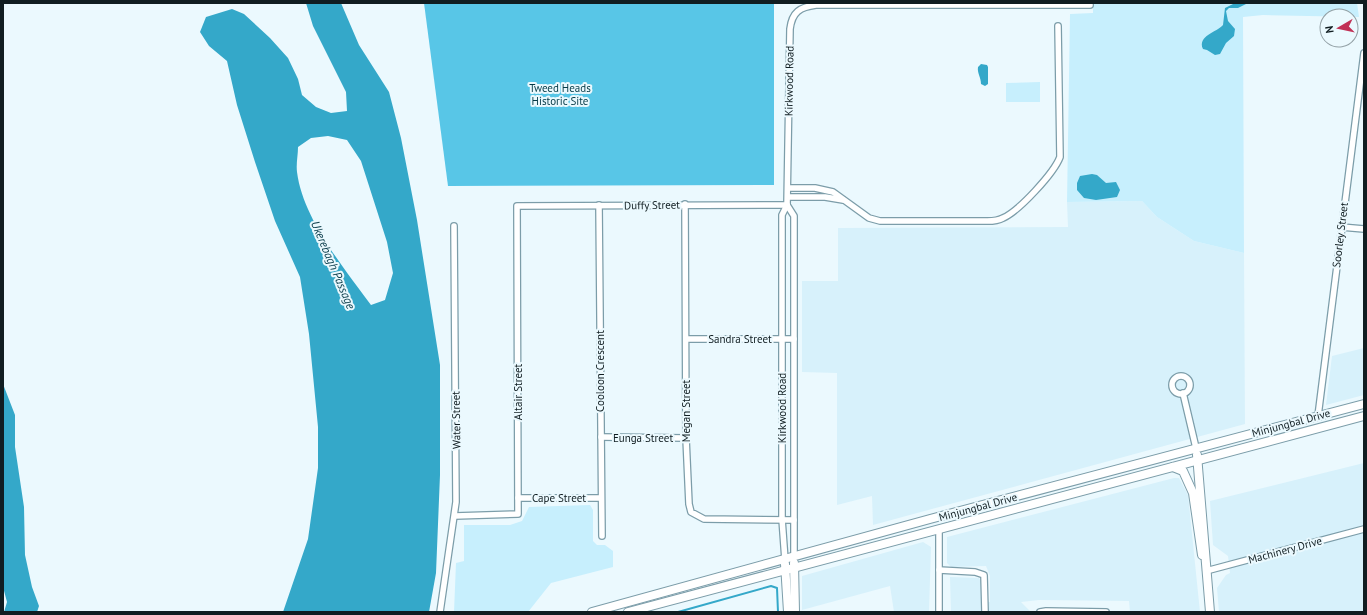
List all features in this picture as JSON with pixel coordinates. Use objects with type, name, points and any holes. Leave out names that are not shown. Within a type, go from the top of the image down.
[{"type":"main road","name":"Minjungbal Drive","points":[[592,612],[1196,448],[1364,404]]},
{"type":"main road","name":"Minjungbal Drive","points":[[628,612],[1364,416]]},
{"type":"main road","points":[[1196,448],[1210,612]]},
{"type":"main road","points":[[1171,467],[1182,470],[1189,482],[1194,499],[1199,546],[1206,568]]},
{"type":"main road","points":[[939,529],[940,517]]},
{"type":"main road","name":"Kirkwood Road","points":[[788,612],[790,568],[794,557]]},
{"type":"main road","name":"Kirkwood Road","points":[[785,560],[790,568],[795,612]]},
{"type":"street","name":"Kirkwood Road","points":[[785,560],[782,519],[782,215],[787,205],[788,197],[790,29],[792,17],[802,8],[816,5],[1090,5]]},
{"type":"street","points":[[788,188],[826,189],[836,194],[870,218],[880,221],[995,221],[1003,218],[1014,211],[1051,174],[1057,166],[1060,157],[1058,26]]},
{"type":"street","name":"Soorley Street","points":[[1318,416],[1364,53]]},
{"type":"street","points":[[788,197],[825,197],[844,200]]},
{"type":"street","name":"Duffy Street","points":[[517,206],[685,204],[787,205]]},
{"type":"street","name":"Megan Street","points":[[685,204],[686,438],[689,504],[691,512],[704,519],[794,520]]},
{"type":"street","name":"Cooloon Crescent","points":[[599,205],[600,498],[602,536]]},
{"type":"street","name":"Kirkwood Road","points":[[787,205],[794,216],[794,557]]},
{"type":"street","name":"Altair Street","points":[[455,516],[518,514],[517,206]]},
{"type":"street","name":"Water Street","points":[[440,612],[455,516],[457,468],[454,226]]},
{"type":"street","points":[[1341,227],[1364,229]]},
{"type":"street","name":"Sandra Street","points":[[686,339],[794,339]]},
{"type":"street","points":[[1183,393],[1196,448]]},
{"type":"street","name":"Eunga Street","points":[[600,437],[686,438]]},
{"type":"street","name":"Cape Street","points":[[518,498],[600,498]]},
{"type":"street","points":[[938,612],[939,529]]},
{"type":"street","name":"Machinery Drive","points":[[1206,568],[1364,529]]},
{"type":"street","points":[[939,570],[978,572],[984,574],[986,612]]},
{"type":"street","points":[[1040,612],[1046,610],[1106,612]]},
{"type":"shaded area","points":[[1093,3],[1357,3],[1358,8],[1319,8],[1319,16],[1263,15],[1243,17],[1244,253],[1194,241],[1157,217],[1142,201],[1067,202],[1070,14],[1093,13]]},
{"type":"shaded area","points":[[1040,82],[1040,102],[1006,102],[1006,83]]},
{"type":"shaded area","points":[[1142,201],[1157,217],[1194,241],[1244,253],[1245,424],[873,525],[872,496],[837,505],[837,373],[802,372],[802,281],[838,281],[838,228],[1068,227],[1067,202]]},
{"type":"shaded area","points":[[1364,348],[1364,395],[1326,405],[1332,356]]},
{"type":"shaded area","points":[[1364,463],[1364,612],[1219,612],[1217,588],[1226,575],[1230,573],[1228,556],[1213,545],[1210,501]]},
{"type":"shaded area","points":[[1174,478],[1179,478],[1188,495],[1200,612],[1130,612],[1129,601],[1039,600],[1021,602],[1031,612],[951,612],[950,577],[979,578],[982,584],[983,602],[990,602],[990,576],[986,566],[951,567],[947,563],[947,537]]},
{"type":"shaded area","points":[[590,505],[593,510],[593,541],[597,545],[605,545],[613,551],[613,567],[551,583],[528,612],[454,612],[456,563],[464,561],[464,525],[510,525],[522,521],[529,507]]},
{"type":"shaded area","points":[[923,542],[931,547],[929,612],[894,612],[890,586],[802,610],[802,576]]},
{"type":"green space","name":"Tweed Heads Historic Site","points":[[424,3],[774,3],[774,185],[448,186]]},
{"type":"water","name":"Ukerebagh Passage","points":[[306,3],[341,3],[359,45],[389,92],[401,138],[417,220],[440,365],[440,475],[436,573],[429,612],[283,612],[308,539],[318,468],[318,427],[309,334],[300,277],[275,221],[255,162],[237,105],[227,61],[209,46],[200,32],[206,17],[232,9],[244,14],[270,38],[288,58],[298,79],[302,95],[316,107],[331,113],[347,111],[346,92],[313,26]],"holes":[[[328,136],[347,140],[361,161],[387,242],[393,273],[385,300],[371,305],[337,259],[316,225],[307,207],[297,172],[298,147],[311,138]]]},
{"type":"water","points":[[1235,3],[1248,3],[1238,8],[1229,8],[1226,11],[1228,21],[1235,29],[1234,36],[1226,43],[1220,54],[1215,55],[1203,49],[1202,45],[1205,38],[1223,25],[1225,8]]},
{"type":"water","points":[[981,64],[987,65],[988,67],[988,84],[985,86],[981,84],[978,71],[978,67]]},
{"type":"water","points":[[1092,174],[1097,175],[1106,183],[1116,182],[1120,190],[1117,197],[1096,200],[1084,198],[1077,190],[1077,183],[1080,176]]},
{"type":"water","points":[[3,384],[15,415],[15,447],[24,507],[25,555],[32,587],[39,606],[37,612],[4,612],[7,602],[3,587]]},
{"type":"waterway","points":[[678,612],[771,586],[777,588],[778,612]]}]
